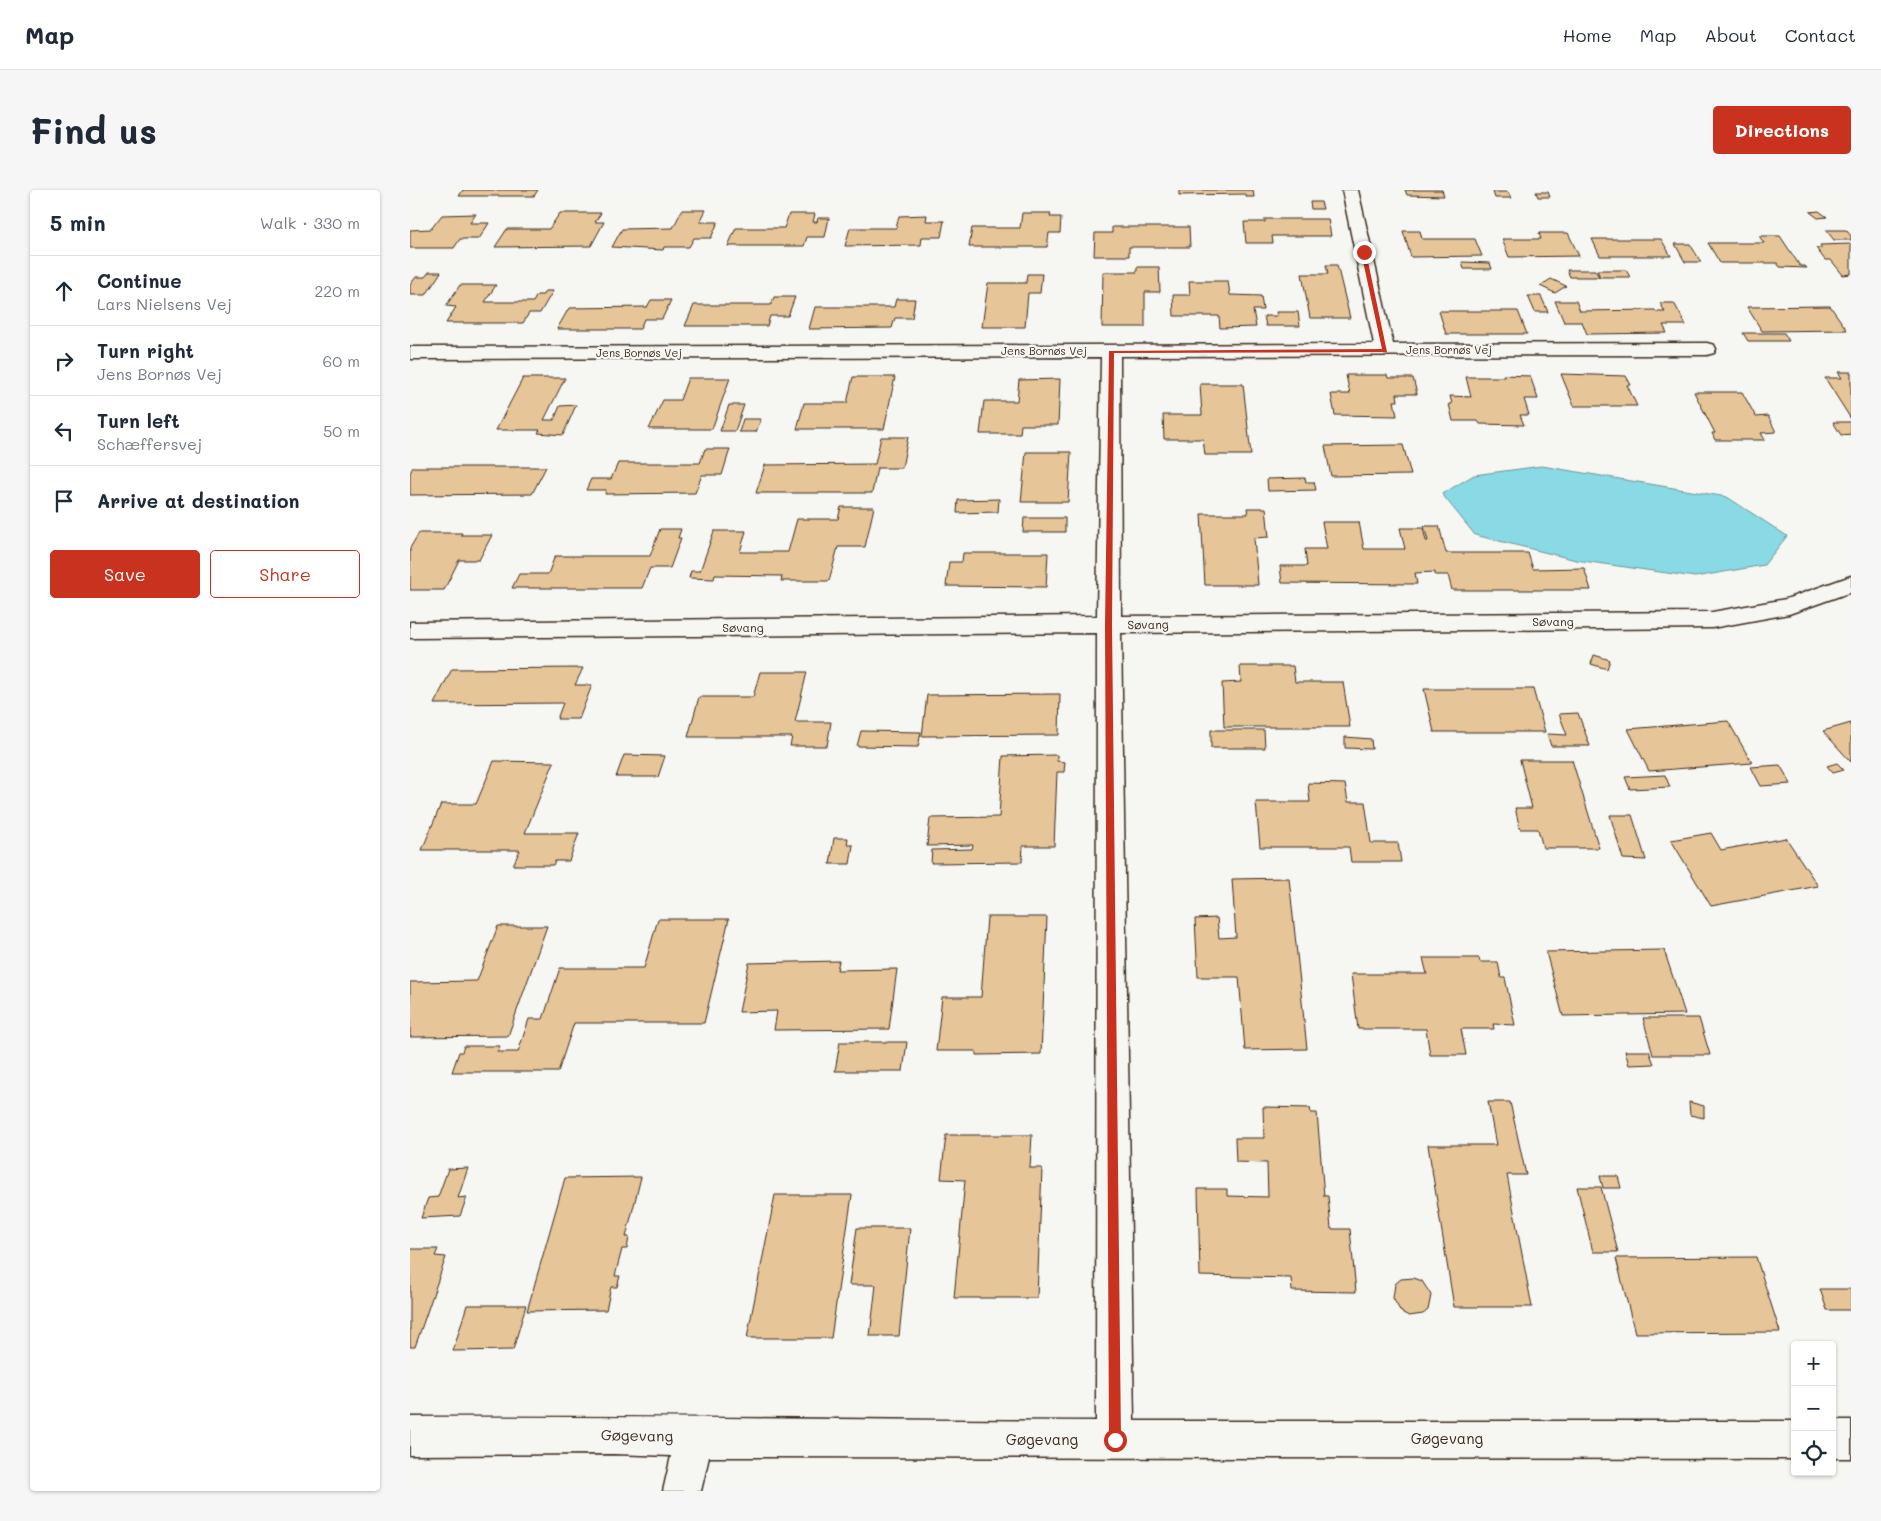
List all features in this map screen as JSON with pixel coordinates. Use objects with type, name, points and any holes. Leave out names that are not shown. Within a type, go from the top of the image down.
[{"type":"street","points":[[1350,190],[1385,350]]},
{"type":"street","name":"Jens Bornøs Vej","points":[[410,353],[1707,350]]},
{"type":"street","points":[[1111,351],[1109,625],[1115,1440]]},
{"type":"street","name":"Søvang","points":[[410,630],[1712,620],[1789,606],[1851,584]]},
{"type":"street","name":"Gøgevang","points":[[410,1436],[614,1435],[694,1438],[1115,1440],[1791,1440]]},
{"type":"street","points":[[682,1491],[694,1438]]},
{"type":"street","points":[[1836,1439],[1851,1439]]},
{"type":"water","points":[[1542,466],[1727,497],[1787,536],[1764,565],[1695,577],[1576,560],[1475,535],[1442,494],[1474,475]]},
{"type":"building","points":[[463,190],[538,190],[534,196],[459,196]]},
{"type":"building","points":[[1179,190],[1253,190],[1254,197],[1246,197],[1246,194],[1179,195]]},
{"type":"building","points":[[1405,190],[1442,190],[1444,196],[1407,195]]},
{"type":"building","points":[[1493,192],[1508,192],[1511,198],[1495,198]]},
{"type":"building","points":[[1536,192],[1548,192],[1550,197],[1538,197]]},
{"type":"building","points":[[1310,202],[1321,202],[1323,209],[1311,209]]},
{"type":"building","points":[[682,210],[706,210],[700,222],[718,222],[711,238],[694,238],[689,247],[664,247],[663,250],[612,247],[622,229],[673,228]]},
{"type":"building","points":[[1819,211],[1827,217],[1818,218],[1810,212]]},
{"type":"building","points":[[560,213],[601,213],[595,222],[604,222],[591,246],[495,247],[507,229],[549,229]]},
{"type":"building","points":[[1022,213],[1051,213],[1050,217],[1061,217],[1060,233],[1049,233],[1047,247],[969,247],[972,228],[1020,228]]},
{"type":"building","points":[[476,214],[470,223],[489,223],[479,239],[460,239],[454,248],[410,248],[410,230],[431,229],[442,215]]},
{"type":"building","points":[[789,214],[815,214],[813,222],[817,222],[818,218],[829,218],[825,237],[807,237],[804,246],[728,246],[736,228],[784,228]]},
{"type":"building","points":[[927,215],[926,221],[944,221],[941,237],[922,237],[921,245],[845,246],[850,228],[896,228],[899,216]]},
{"type":"building","points":[[1265,219],[1328,219],[1331,236],[1272,236],[1273,243],[1246,243],[1244,222],[1265,222]]},
{"type":"building","points":[[1112,227],[1189,227],[1190,247],[1129,247],[1129,256],[1094,256],[1095,233],[1112,233]]},
{"type":"building","points":[[1826,230],[1846,230],[1851,236],[1851,240],[1834,240]]},
{"type":"building","points":[[1403,231],[1420,231],[1422,239],[1475,239],[1482,256],[1411,257]]},
{"type":"building","points":[[1539,233],[1568,233],[1579,256],[1509,257],[1502,239],[1541,239]]},
{"type":"building","points":[[1759,236],[1780,236],[1800,266],[1807,268],[1780,267],[1777,263],[1720,263],[1708,243],[1764,243]]},
{"type":"building","points":[[1592,239],[1661,239],[1671,256],[1600,256]]},
{"type":"building","points":[[1675,244],[1690,244],[1701,262],[1685,262]]},
{"type":"building","points":[[1851,244],[1851,274],[1843,275],[1831,260],[1825,260],[1816,248],[1822,248],[1820,245]]},
{"type":"building","points":[[1462,262],[1490,263],[1492,269],[1464,269]]},
{"type":"building","points":[[1326,265],[1337,265],[1350,318],[1310,318],[1302,274],[1328,274]]},
{"type":"building","points":[[1137,267],[1159,267],[1160,292],[1145,292],[1145,327],[1102,327],[1103,272],[1137,272]]},
{"type":"building","points":[[1567,270],[1595,270],[1599,277],[1570,277]]},
{"type":"building","points":[[1597,270],[1626,270],[1630,277],[1600,277]]},
{"type":"building","points":[[429,272],[441,272],[426,295],[410,295],[410,285],[416,277],[425,277]]},
{"type":"building","points":[[1027,274],[1042,274],[1040,293],[1028,293],[1025,327],[982,327],[988,283],[1026,283]]},
{"type":"building","points":[[1551,279],[1566,286],[1555,293],[1540,286]]},
{"type":"building","points":[[1189,281],[1228,281],[1230,295],[1261,296],[1263,310],[1253,310],[1256,327],[1220,328],[1219,316],[1174,316],[1173,295],[1190,295]]},
{"type":"building","points":[[460,285],[496,285],[485,302],[533,302],[537,295],[543,295],[545,291],[553,291],[540,313],[529,313],[523,323],[446,323],[456,307],[446,306]]},
{"type":"building","points":[[1528,296],[1541,296],[1548,312],[1535,312]]},
{"type":"building","points":[[774,297],[795,297],[788,316],[770,316],[767,326],[685,326],[694,305],[771,305]]},
{"type":"building","points":[[896,299],[915,299],[912,318],[895,318],[892,328],[809,329],[815,307],[894,307]]},
{"type":"building","points":[[651,300],[671,300],[662,319],[644,319],[640,329],[557,329],[569,308],[647,307]]},
{"type":"building","points":[[1555,301],[1576,301],[1580,311],[1655,310],[1656,312],[1665,312],[1660,303],[1674,303],[1686,325],[1663,325],[1667,333],[1587,334],[1582,322],[1564,322]]},
{"type":"building","points":[[1830,306],[1847,330],[1762,331],[1747,307]]},
{"type":"building","points":[[1439,311],[1518,311],[1527,334],[1446,334]]},
{"type":"building","points":[[1276,312],[1298,312],[1300,326],[1266,326],[1264,316],[1277,316]]},
{"type":"building","points":[[1743,333],[1784,333],[1789,341],[1748,341]]},
{"type":"building","points":[[1838,372],[1851,372],[1851,419],[1825,378],[1842,378]]},
{"type":"building","points":[[1561,374],[1626,376],[1631,385],[1627,385],[1637,406],[1574,406]]},
{"type":"building","points":[[1346,375],[1387,375],[1388,378],[1413,378],[1417,394],[1397,394],[1398,401],[1394,401],[1397,416],[1335,415],[1331,394],[1350,394]]},
{"type":"building","points":[[1503,375],[1530,376],[1538,399],[1524,399],[1529,415],[1520,415],[1524,425],[1453,421],[1449,404],[1452,404],[1450,396],[1471,397],[1466,377],[1504,377]]},
{"type":"building","points":[[853,377],[895,377],[884,429],[797,429],[804,403],[847,403]]},
{"type":"building","points":[[523,378],[565,378],[544,420],[554,420],[560,406],[576,405],[563,435],[538,433],[540,430],[496,430]]},
{"type":"building","points":[[688,378],[730,378],[712,429],[649,429],[663,400],[680,400]]},
{"type":"building","points":[[1060,379],[1058,425],[1021,425],[1020,434],[980,434],[984,401],[1017,401],[1019,380]]},
{"type":"building","points":[[1200,384],[1243,384],[1251,455],[1205,455],[1203,439],[1164,439],[1163,415],[1202,415]]},
{"type":"building","points":[[1694,392],[1742,392],[1756,417],[1768,416],[1776,432],[1761,433],[1765,440],[1715,440],[1712,433],[1715,433]]},
{"type":"building","points":[[729,405],[744,405],[735,431],[720,431]]},
{"type":"building","points":[[743,419],[761,419],[756,432],[739,432]]},
{"type":"building","points":[[1833,422],[1851,422],[1851,434],[1841,435]]},
{"type":"building","points":[[881,437],[908,437],[902,468],[877,468],[872,493],[756,493],[765,465],[875,464]]},
{"type":"building","points":[[1403,445],[1411,475],[1331,476],[1325,446]]},
{"type":"building","points":[[705,449],[730,449],[722,475],[702,475],[695,493],[605,494],[606,490],[586,490],[591,479],[611,479],[618,463],[700,463]]},
{"type":"building","points":[[1026,452],[1071,452],[1068,502],[1021,502]]},
{"type":"building","points":[[413,467],[546,467],[532,494],[410,495],[410,473]]},
{"type":"building","points":[[1305,478],[1306,482],[1314,482],[1316,490],[1268,491],[1267,479]]},
{"type":"building","points":[[999,499],[998,512],[957,513],[958,500]]},
{"type":"building","points":[[841,507],[874,507],[865,547],[838,547],[829,581],[781,581],[782,576],[715,575],[714,579],[689,578],[691,571],[700,571],[714,531],[746,531],[740,552],[788,552],[797,519],[838,519]]},
{"type":"building","points":[[1247,508],[1266,508],[1269,537],[1254,538],[1258,585],[1205,585],[1201,514],[1248,514]]},
{"type":"building","points":[[1024,518],[1065,518],[1065,532],[1023,532]]},
{"type":"building","points":[[1322,522],[1359,522],[1364,549],[1405,549],[1400,528],[1423,528],[1426,541],[1428,541],[1424,526],[1439,526],[1446,553],[1528,553],[1533,569],[1584,568],[1591,590],[1452,590],[1448,575],[1435,575],[1435,572],[1415,573],[1417,584],[1282,583],[1280,566],[1307,566],[1305,549],[1327,549]]},
{"type":"building","points":[[660,529],[681,529],[678,538],[681,538],[670,568],[650,568],[642,588],[512,588],[519,574],[548,574],[555,556],[650,556]]},
{"type":"building","points":[[419,533],[492,535],[479,560],[459,560],[444,590],[410,590],[410,548]]},
{"type":"building","points":[[963,553],[1048,553],[1046,587],[946,586],[949,562],[962,562]]},
{"type":"building","points":[[1594,655],[1610,660],[1607,669],[1591,664]]},
{"type":"building","points":[[1240,666],[1293,666],[1295,682],[1343,682],[1350,727],[1224,727],[1222,683],[1241,682]]},
{"type":"building","points":[[583,668],[575,685],[592,685],[579,719],[557,719],[563,703],[434,704],[452,669]]},
{"type":"building","points":[[760,672],[807,672],[795,722],[831,722],[827,746],[790,746],[792,737],[688,737],[699,697],[753,697]]},
{"type":"building","points":[[1424,689],[1533,689],[1545,732],[1434,732]]},
{"type":"building","points":[[1060,694],[1059,735],[922,736],[927,695]]},
{"type":"building","points":[[1578,713],[1590,746],[1551,746],[1547,734],[1567,735],[1559,714]]},
{"type":"building","points":[[1728,721],[1752,763],[1649,771],[1628,729]]},
{"type":"building","points":[[1851,723],[1851,762],[1823,731]]},
{"type":"building","points":[[1211,730],[1264,730],[1265,748],[1211,748]]},
{"type":"building","points":[[861,731],[921,732],[918,747],[857,746]]},
{"type":"building","points":[[1345,737],[1371,739],[1372,749],[1345,748]]},
{"type":"building","points":[[624,755],[665,756],[658,777],[616,777]]},
{"type":"building","points":[[1057,755],[1057,761],[1065,762],[1064,772],[1057,772],[1054,846],[1023,846],[1022,862],[931,863],[932,850],[972,849],[973,845],[927,846],[930,818],[999,817],[1003,756]]},
{"type":"building","points":[[1520,760],[1572,760],[1599,848],[1543,848],[1538,829],[1520,829],[1515,808],[1532,808]]},
{"type":"building","points":[[494,761],[554,762],[525,833],[579,833],[569,861],[555,861],[553,865],[513,865],[520,850],[422,850],[441,804],[476,804]]},
{"type":"building","points":[[1837,763],[1844,770],[1833,773],[1827,766]]},
{"type":"building","points":[[1780,765],[1791,784],[1761,786],[1751,767]]},
{"type":"building","points":[[1665,775],[1670,787],[1630,789],[1625,777]]},
{"type":"building","points":[[1308,783],[1345,784],[1348,802],[1365,802],[1371,843],[1398,843],[1401,862],[1351,862],[1349,847],[1260,847],[1256,802],[1310,802]]},
{"type":"building","points":[[1610,815],[1632,815],[1646,860],[1623,859]]},
{"type":"building","points":[[1711,833],[1721,850],[1786,838],[1818,886],[1711,906],[1671,840]]},
{"type":"building","points":[[834,838],[848,838],[847,845],[853,845],[850,864],[830,864]]},
{"type":"building","points":[[1289,878],[1307,1049],[1245,1050],[1239,977],[1198,977],[1195,919],[1217,918],[1219,938],[1236,937],[1232,879]]},
{"type":"building","points":[[987,917],[1047,917],[1041,1054],[976,1055],[976,1051],[936,1051],[942,997],[981,997]]},
{"type":"building","points":[[658,919],[729,919],[704,1023],[574,1023],[558,1072],[452,1072],[459,1052],[462,1052],[464,1046],[500,1046],[497,1052],[518,1052],[529,1019],[543,1019],[560,968],[644,968]]},
{"type":"building","points":[[498,926],[547,926],[508,1036],[410,1037],[410,982],[477,981]]},
{"type":"building","points":[[1664,950],[1685,1014],[1563,1016],[1546,952]]},
{"type":"building","points":[[1423,958],[1479,958],[1480,962],[1498,962],[1501,978],[1505,978],[1515,1025],[1493,1024],[1494,1029],[1461,1029],[1466,1055],[1430,1055],[1426,1029],[1358,1029],[1351,974],[1427,974]]},
{"type":"building","points":[[839,961],[837,970],[897,969],[889,1029],[774,1030],[777,1011],[739,1012],[749,963]]},
{"type":"building","points":[[1643,1018],[1699,1018],[1710,1055],[1653,1055]]},
{"type":"building","points":[[840,1042],[907,1042],[903,1071],[835,1071]]},
{"type":"building","points":[[1625,1051],[1649,1051],[1654,1064],[1629,1065]]},
{"type":"building","points":[[1488,1102],[1510,1102],[1526,1175],[1507,1175],[1532,1307],[1454,1307],[1428,1145],[1496,1145]]},
{"type":"building","points":[[1689,1102],[1704,1106],[1704,1118],[1690,1115]]},
{"type":"building","points":[[1263,1107],[1310,1108],[1311,1113],[1317,1113],[1324,1196],[1328,1196],[1331,1229],[1350,1229],[1356,1292],[1292,1291],[1291,1278],[1200,1276],[1198,1189],[1227,1189],[1227,1196],[1268,1197],[1267,1163],[1236,1162],[1235,1138],[1264,1138]]},
{"type":"building","points":[[946,1135],[1032,1135],[1030,1168],[1042,1168],[1037,1298],[954,1298],[965,1180],[941,1179]]},
{"type":"building","points":[[468,1168],[458,1198],[467,1197],[460,1216],[421,1218],[428,1198],[438,1197],[448,1169]]},
{"type":"building","points":[[1600,1176],[1618,1176],[1621,1188],[1603,1188]]},
{"type":"building","points":[[641,1177],[626,1237],[629,1237],[627,1249],[622,1249],[615,1276],[620,1276],[617,1287],[611,1287],[606,1310],[527,1311],[565,1178]]},
{"type":"building","points":[[1577,1187],[1601,1187],[1618,1252],[1593,1252]]},
{"type":"building","points":[[775,1195],[852,1195],[831,1338],[747,1338]]},
{"type":"building","points":[[857,1228],[910,1228],[899,1336],[870,1336],[876,1285],[849,1285]]},
{"type":"building","points":[[410,1249],[438,1249],[435,1256],[446,1257],[415,1347],[410,1347]]},
{"type":"building","points":[[1756,1257],[1780,1332],[1635,1333],[1616,1258]]},
{"type":"building","points":[[1414,1278],[1422,1281],[1431,1295],[1428,1310],[1423,1314],[1409,1316],[1401,1312],[1393,1298],[1395,1284],[1401,1279]]},
{"type":"building","points":[[1820,1289],[1851,1289],[1851,1310],[1827,1310]]},
{"type":"building","points":[[467,1305],[526,1305],[513,1350],[453,1351]]},
{"type":"route","points":[[1115,1440],[1109,625],[1111,351],[1385,350],[1364,252]]}]
